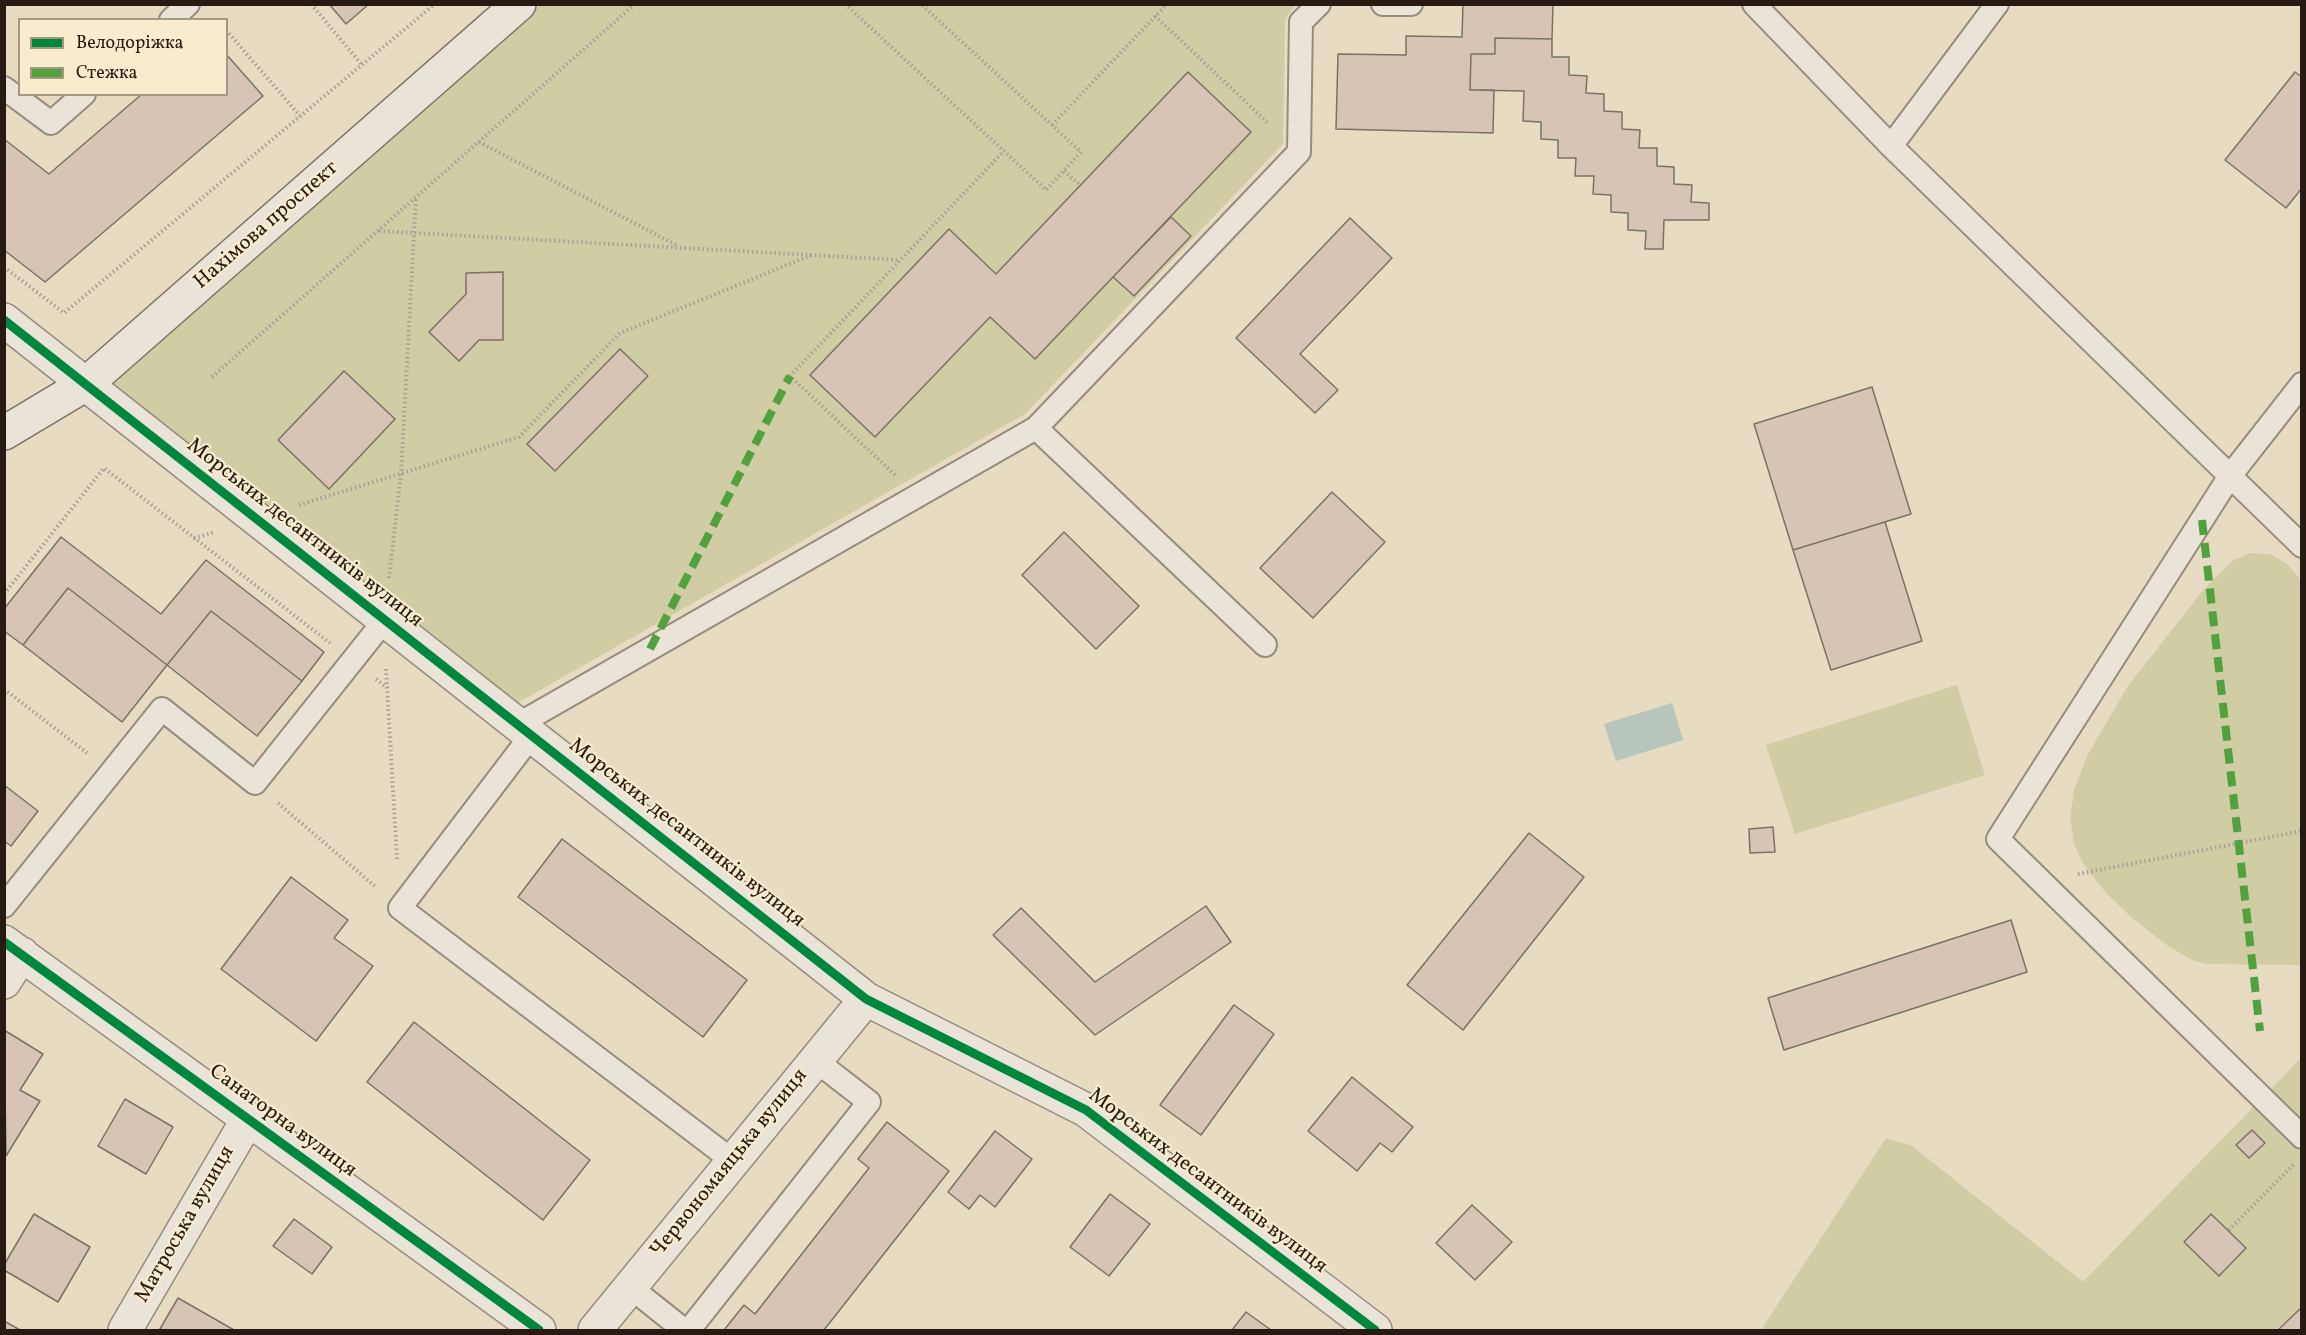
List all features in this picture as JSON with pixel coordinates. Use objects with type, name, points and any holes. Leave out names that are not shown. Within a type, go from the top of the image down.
[{"type":"street","name":"Нахімова проспект","points":[[4,433],[86,384],[519,4]]},
{"type":"street","name":"Морських десантників вулиця","points":[[4,320],[866,999],[1086,1110],[1375,1330]]},
{"type":"street","points":[[4,982],[13,948]]},
{"type":"street","name":"Санаторна вулиця","points":[[13,948],[539,1330]]},
{"type":"street","name":"Червономаяцька вулиця","points":[[595,1330],[866,999]]},
{"type":"street","name":"Матроська вулиця","points":[[125,1330],[248,1119]]},
{"type":"lane","points":[[173,18],[188,4]]},
{"type":"lane","points":[[733,1161],[400,908],[524,731],[1036,428],[1299,152],[1301,22],[1319,4]]},
{"type":"lane","points":[[1383,4],[1411,4]]},
{"type":"lane","points":[[1755,4],[1891,146],[2301,546]]},
{"type":"lane","points":[[1891,146],[1997,4]]},
{"type":"lane","points":[[4,88],[51,123],[82,96]]},
{"type":"lane","points":[[2301,384],[2230,476],[1998,839],[2301,1137]]},
{"type":"lane","points":[[1036,428],[1265,645]]},
{"type":"lane","points":[[4,906],[162,710],[255,783],[384,621]]},
{"type":"lane","points":[[689,1330],[869,1102],[815,1060]]},
{"type":"lane","points":[[630,1287],[684,1330]]},
{"type":"path","points":[[311,4],[362,65]]},
{"type":"path","points":[[4,267],[64,313],[435,4]]},
{"type":"path","points":[[212,377],[635,4]]},
{"type":"path","points":[[845,4],[1046,190],[1081,152],[921,4]]},
{"type":"path","points":[[1052,125],[1167,4]]},
{"type":"path","points":[[1155,16],[1299,152]]},
{"type":"path","points":[[228,32],[300,116]]},
{"type":"path","points":[[479,142],[680,247]]},
{"type":"path","points":[[918,496],[790,376],[1004,151]]},
{"type":"path","points":[[1064,171],[1080,185]]},
{"type":"path","points":[[400,908],[384,621],[401,474],[416,198]]},
{"type":"path","points":[[378,231],[900,260]]},
{"type":"path","points":[[194,538],[519,436],[620,333],[814,254]]},
{"type":"path","points":[[4,594],[104,468],[387,688]]},
{"type":"path","points":[[4,689],[112,772]]},
{"type":"path","points":[[255,783],[400,908]]},
{"type":"path","points":[[2041,881],[2301,831]]},
{"type":"path","points":[[2229,1230],[2294,1164]]},
{"type":"shaded area","points":[[540,5],[1295,5],[1285,20],[1283,144],[1025,414],[514,705],[109,384]]},
{"type":"shaded area","points":[[2250,553],[2270,554],[2287,564],[2301,580],[2301,965],[2205,964],[2192,960],[2168,946],[2132,918],[2106,893],[2084,865],[2074,844],[2070,817],[2074,790],[2088,754],[2128,686],[2204,589],[2232,561]]},
{"type":"shaded area","points":[[1957,685],[1985,775],[1795,834],[1766,745]]},
{"type":"shaded area","points":[[1672,703],[1683,740],[1616,761],[1604,724]]},
{"type":"shaded area","points":[[2301,1058],[2301,1330],[1761,1330],[1886,1138],[1912,1146],[2083,1282]]},
{"type":"building","points":[[329,4],[369,4],[346,24]]},
{"type":"building","points":[[1463,4],[1553,4],[1552,39],[1495,38],[1495,54],[1471,54],[1470,90],[1494,90],[1493,133],[1336,129],[1338,54],[1406,55],[1406,36],[1462,37]]},
{"type":"building","points":[[1495,38],[1552,39],[1552,57],[1569,57],[1569,75],[1587,76],[1586,93],[1604,94],[1604,111],[1622,112],[1622,129],[1640,130],[1639,148],[1657,148],[1657,166],[1674,167],[1674,184],[1692,185],[1691,202],[1709,203],[1709,220],[1664,220],[1663,249],[1645,249],[1646,231],[1628,230],[1628,213],[1611,212],[1611,195],[1593,194],[1594,176],[1575,176],[1576,158],[1558,158],[1558,140],[1541,139],[1541,122],[1523,121],[1524,91],[1470,90],[1471,54],[1495,54]]},
{"type":"building","points":[[228,56],[263,96],[45,282],[4,250],[4,139],[49,174],[140,96],[228,96]]},
{"type":"building","points":[[1188,72],[1251,132],[1035,359],[990,317],[875,437],[810,375],[949,229],[996,274]]},
{"type":"building","points":[[2295,72],[2302,77],[2302,188],[2286,208],[2225,160]]},
{"type":"building","points":[[1171,217],[1191,236],[1134,296],[1113,277]]},
{"type":"building","points":[[1350,218],[1392,258],[1300,354],[1338,390],[1315,413],[1236,338]]},
{"type":"building","points":[[503,272],[503,340],[479,340],[459,361],[429,332],[466,294],[466,273]]},
{"type":"building","points":[[620,349],[648,376],[555,471],[527,444]]},
{"type":"building","points":[[344,371],[395,419],[329,489],[278,440]]},
{"type":"building","points":[[1872,387],[1911,514],[1793,550],[1754,424]]},
{"type":"building","points":[[1332,492],[1385,542],[1313,618],[1260,568]]},
{"type":"building","points":[[1885,522],[1922,641],[1831,670],[1793,550]]},
{"type":"building","points":[[1064,532],[1139,606],[1096,649],[1022,575]]},
{"type":"building","points":[[61,537],[161,614],[206,560],[324,652],[302,681],[211,611],[167,665],[68,588],[23,645],[4,631],[4,609]]},
{"type":"building","points":[[68,588],[167,665],[122,722],[23,645]]},
{"type":"building","points":[[211,611],[302,681],[257,736],[167,665]]},
{"type":"building","points":[[4,785],[38,811],[11,846],[4,841]]},
{"type":"building","points":[[1773,827],[1775,852],[1750,853],[1749,829]]},
{"type":"building","points":[[1529,833],[1584,877],[1463,1030],[1407,985]]},
{"type":"building","points":[[562,839],[747,980],[703,1037],[518,897]]},
{"type":"building","points":[[291,877],[348,920],[334,938],[373,966],[316,1041],[221,969]]},
{"type":"building","points":[[1206,906],[1231,942],[1095,1035],[993,935],[1021,908],[1095,982]]},
{"type":"building","points":[[2011,920],[2027,972],[1784,1050],[1768,998]]},
{"type":"building","points":[[1234,1005],[1274,1034],[1201,1135],[1160,1105]]},
{"type":"building","points":[[414,1022],[590,1160],[543,1220],[367,1082]]},
{"type":"building","points":[[4,1030],[43,1054],[20,1090],[40,1101],[6,1156]]},
{"type":"building","points":[[1352,1077],[1413,1127],[1392,1152],[1380,1143],[1357,1171],[1308,1131]]},
{"type":"building","points":[[125,1099],[173,1127],[146,1174],[98,1146]]},
{"type":"building","points":[[887,1122],[949,1171],[824,1330],[724,1330],[744,1305],[755,1314],[869,1168],[858,1159]]},
{"type":"building","points":[[2252,1130],[2265,1143],[2249,1158],[2236,1145]]},
{"type":"building","points":[[995,1131],[1032,1159],[995,1207],[980,1195],[969,1209],[948,1192]]},
{"type":"building","points":[[1110,1194],[1150,1224],[1109,1276],[1070,1247]]},
{"type":"building","points":[[1472,1205],[1512,1242],[1475,1280],[1436,1243]]},
{"type":"building","points":[[34,1214],[90,1247],[58,1302],[4,1270],[4,1265]]},
{"type":"building","points":[[2211,1214],[2246,1248],[2219,1276],[2184,1242]]},
{"type":"building","points":[[294,1219],[332,1247],[312,1274],[273,1246]]},
{"type":"building","points":[[178,1298],[234,1330],[160,1329]]},
{"type":"building","points":[[2302,1307],[2302,1330],[2278,1330]]},
{"type":"building","points":[[1246,1312],[1271,1330],[1232,1330]]},
{"type":"building","points":[[4,1321],[20,1330],[4,1330]]},
{"type":"marked path","points":[[650,649],[790,376]]},
{"type":"marked path","points":[[2202,520],[2260,1031]]},
{"type":"cycle path","points":[[4,320],[866,999],[1086,1110],[1375,1330]]},
{"type":"cycle path","points":[[4,942],[539,1330]]}]
